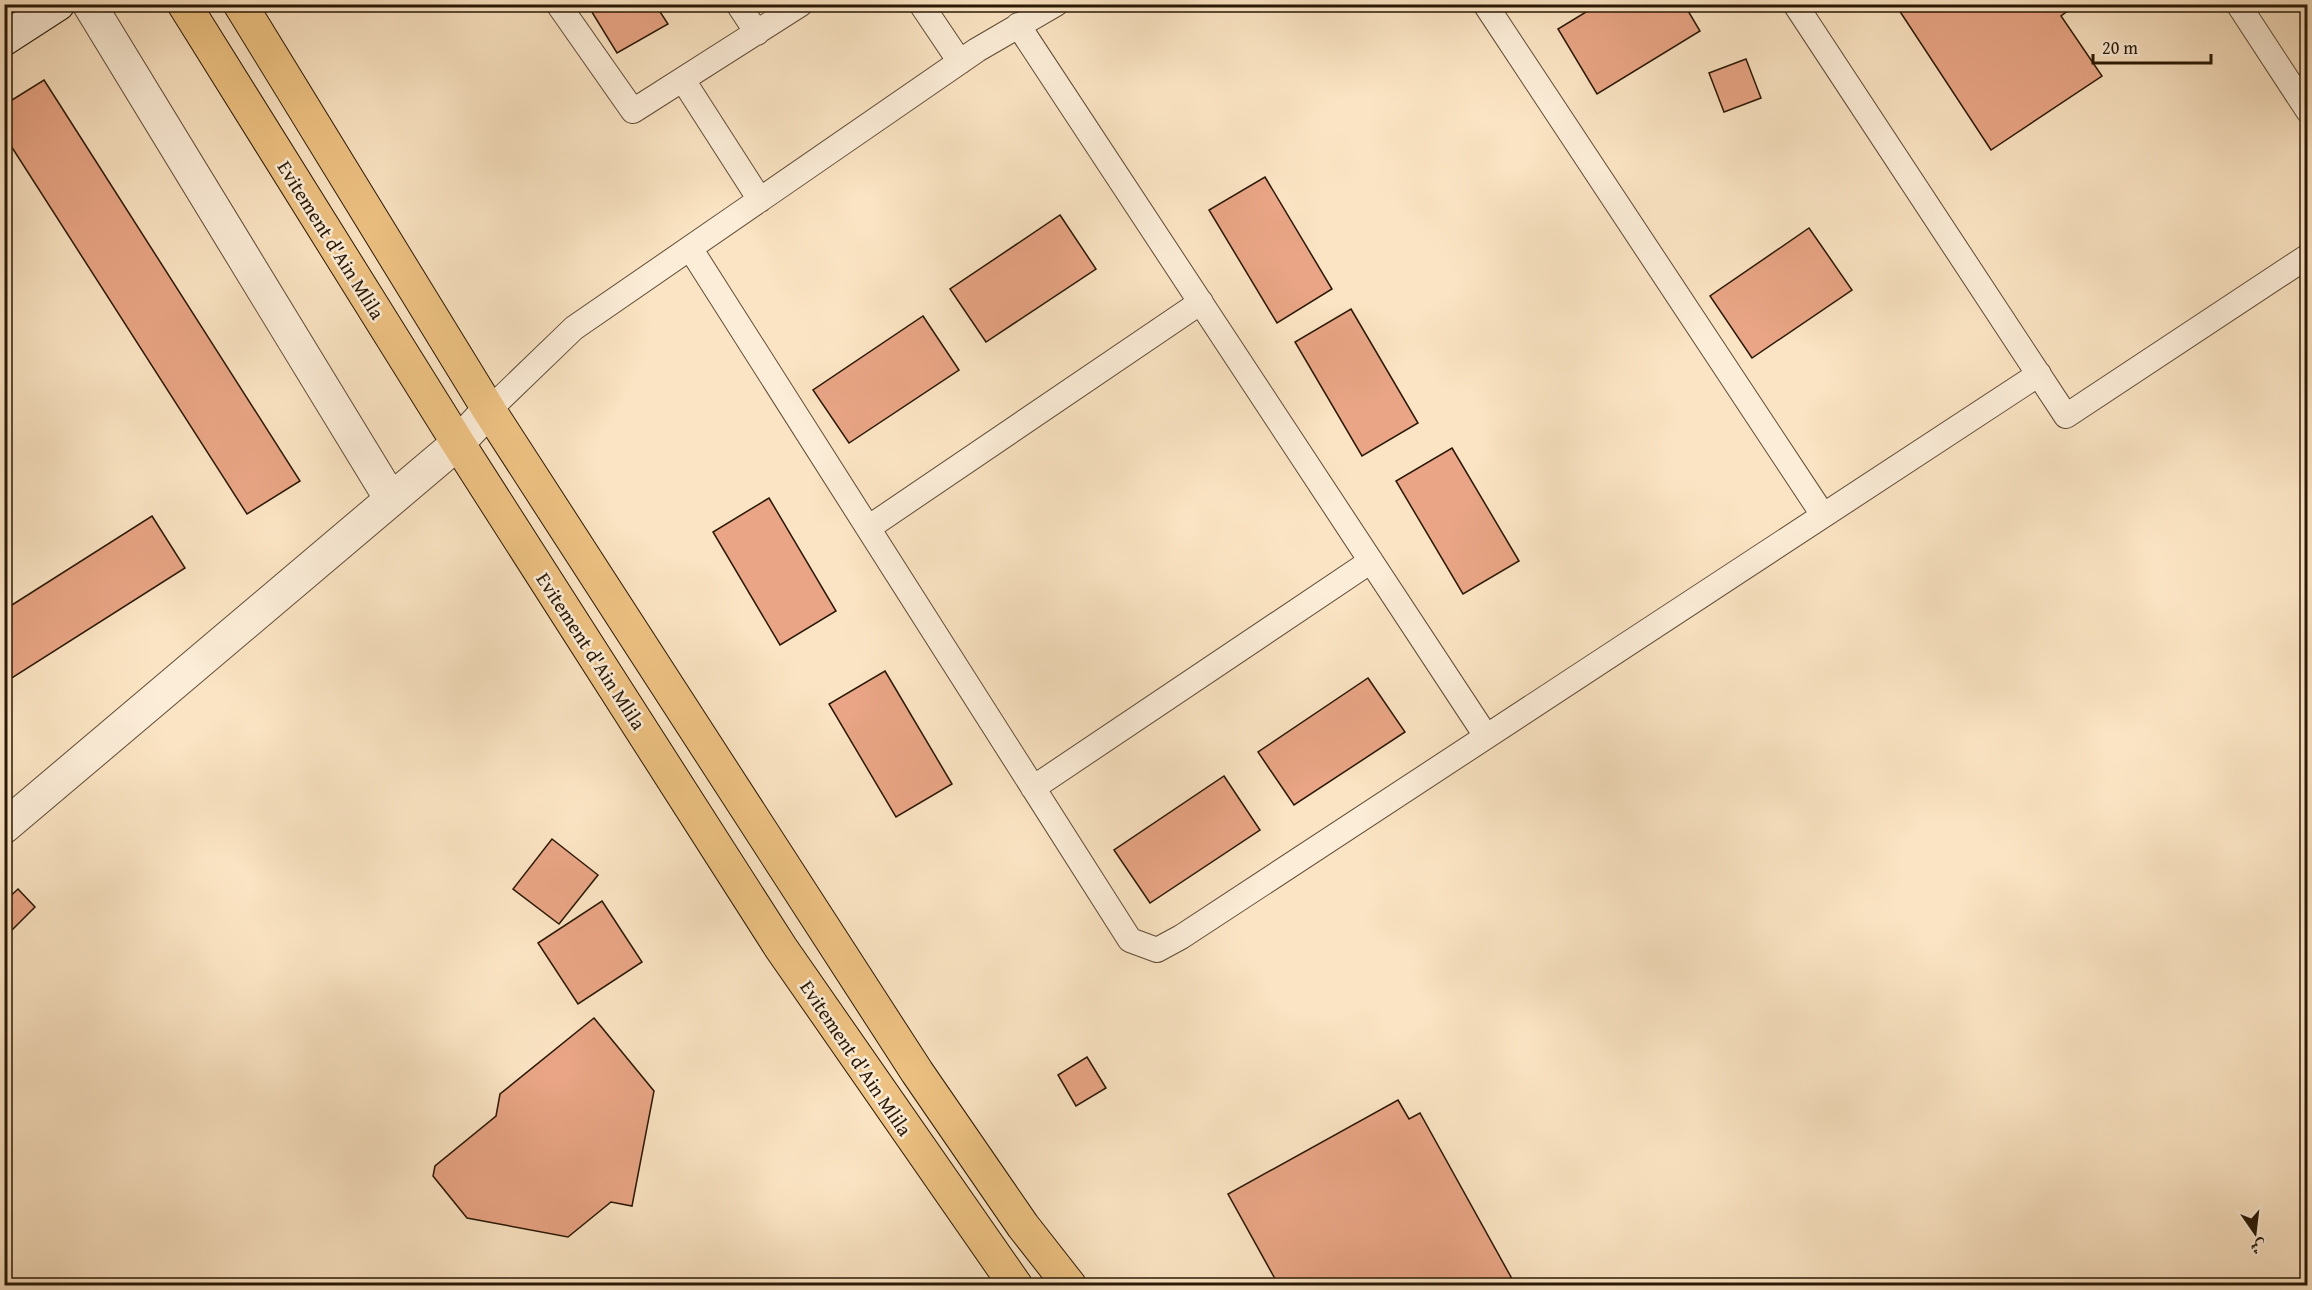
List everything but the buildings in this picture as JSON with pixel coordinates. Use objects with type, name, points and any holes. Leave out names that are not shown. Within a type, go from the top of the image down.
[{"type":"highway","name":"Evitement d'Ain Mlila","points":[[184,4],[458,443],[781,948],[1016,1286]]},
{"type":"highway","points":[[240,4],[489,410],[917,1072],[1023,1226],[1070,1286]]},
{"type":"street","points":[[4,39],[58,4]]},
{"type":"street","points":[[89,4],[391,499]]},
{"type":"street","points":[[4,827],[458,443],[489,410]]},
{"type":"lane","points":[[558,4],[633,111],[801,4]]},
{"type":"lane","points":[[738,4],[757,33]]},
{"type":"lane","points":[[921,4],[960,62]]},
{"type":"lane","points":[[489,410],[574,328],[960,62],[1056,4]]},
{"type":"lane","points":[[1485,4],[1823,515]]},
{"type":"lane","points":[[1795,4],[2066,416],[2307,256]]},
{"type":"lane","points":[[2238,4],[2307,111]]},
{"type":"lane","points":[[1018,25],[1486,736]]},
{"type":"lane","points":[[683,80],[760,200]]},
{"type":"lane","points":[[690,248],[1130,940],[1157,950],[2039,374]]},
{"type":"lane","points":[[868,528],[1201,302]]},
{"type":"lane","points":[[1033,788],[1371,561]]}]
